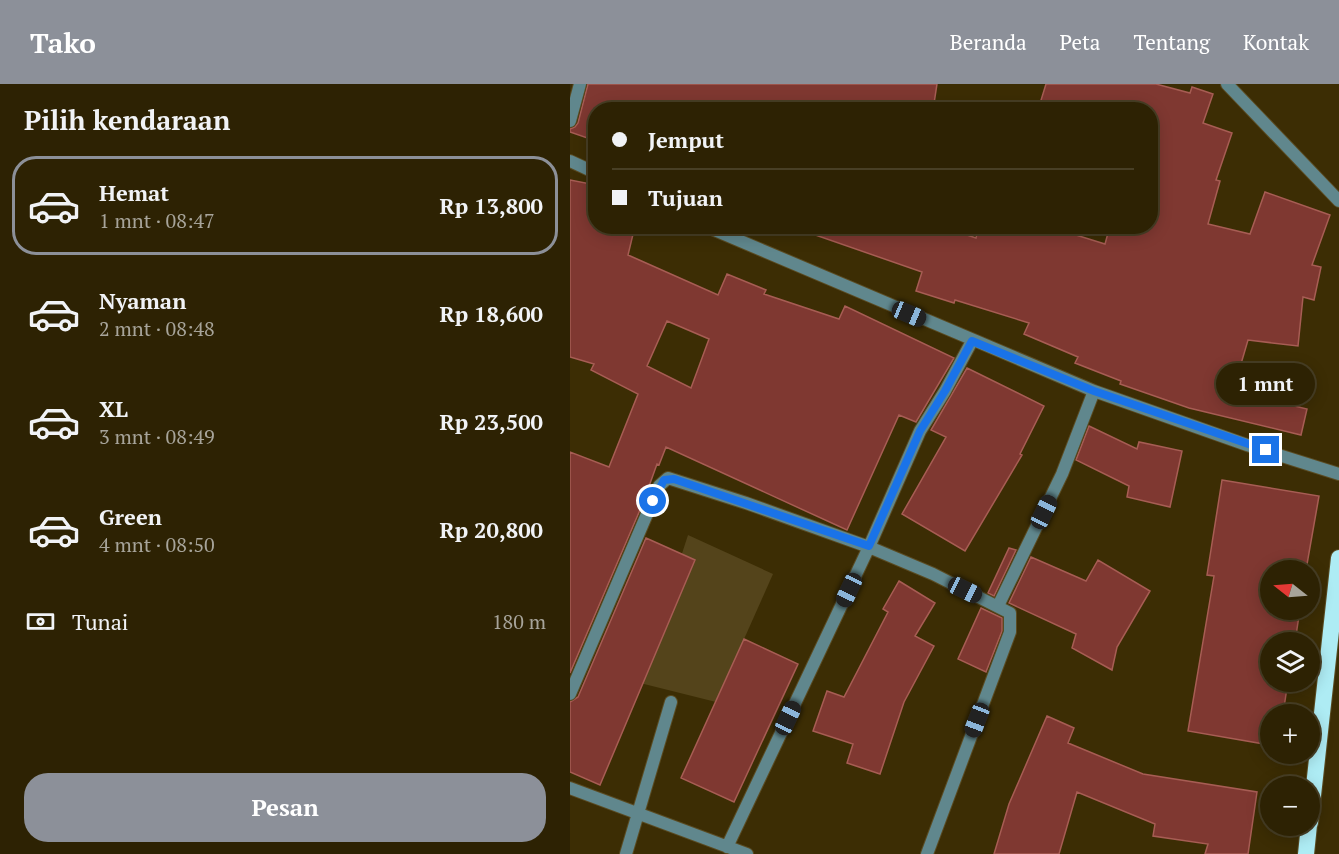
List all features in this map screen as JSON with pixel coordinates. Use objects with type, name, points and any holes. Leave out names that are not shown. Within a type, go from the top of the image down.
[{"type":"highway","points":[[1314,776],[1339,558]]},
{"type":"highway","points":[[1306,854],[1308,836]]},
{"type":"street","points":[[570,121],[580,84]]},
{"type":"street","points":[[1227,84],[1339,201]]},
{"type":"street","points":[[570,161],[588,169]]},
{"type":"street","points":[[724,234],[1094,391],[1247,445],[1339,474]]},
{"type":"street","points":[[727,847],[869,546],[920,431],[972,341]]},
{"type":"street","points":[[998,606],[1062,474],[1094,391]]},
{"type":"street","points":[[570,694],[659,486],[668,478],[869,546],[1010,613],[1010,632],[927,854]]},
{"type":"street","points":[[626,854],[671,702]]},
{"type":"street","points":[[570,788],[747,854]]},
{"type":"shaded area","points":[[688,535],[773,574],[716,702],[640,683]]},
{"type":"building","points":[[588,84],[937,84],[934,102],[588,102],[588,138],[570,132],[570,129],[578,123]]},
{"type":"building","points":[[1046,84],[1156,84],[1190,93],[1192,87],[1213,94],[1203,123],[1232,133],[1216,180],[1220,181],[1208,224],[1250,234],[1265,192],[1330,215],[1312,265],[1321,267],[1314,300],[1303,297],[1298,346],[1248,340],[1233,391],[1307,409],[1301,435],[1189,408],[1120,384],[1121,381],[1075,363],[1078,357],[1024,334],[1029,323],[955,300],[954,303],[916,291],[922,272],[813,234],[964,234],[976,238],[977,234],[1073,234],[1105,244],[1108,234],[1158,234],[1158,102],[1040,102]]},
{"type":"building","points":[[570,180],[588,183],[588,234],[633,234],[628,255],[718,295],[727,274],[766,290],[764,294],[839,319],[845,306],[954,358],[916,422],[899,415],[847,530],[666,447],[570,673],[570,452],[609,467],[638,394],[591,370],[594,364],[570,357]],"holes":[[[667,321],[709,339],[691,388],[647,366]]]},
{"type":"building","points":[[967,368],[1044,406],[1020,454],[1022,455],[965,551],[902,514],[946,437],[931,430]]},
{"type":"building","points":[[1089,426],[1137,449],[1139,442],[1182,451],[1170,507],[1127,497],[1129,486],[1076,460]]},
{"type":"building","points":[[1222,480],[1319,496],[1308,560],[1260,560],[1260,620],[1298,620],[1297,632],[1260,632],[1260,692],[1286,692],[1285,704],[1260,704],[1260,743],[1188,731],[1214,576],[1207,575]]},
{"type":"building","points":[[646,538],[695,560],[600,785],[570,772],[570,702],[578,697]]},
{"type":"building","points":[[1009,548],[1016,550],[994,596],[988,593]]},
{"type":"building","points":[[1031,557],[1086,581],[1098,560],[1150,591],[1117,647],[1112,670],[1072,648],[1076,634],[1009,603]]},
{"type":"building","points":[[899,581],[935,603],[915,636],[934,646],[904,702],[880,774],[847,763],[853,744],[813,731],[827,691],[844,697],[888,612],[883,609]]},
{"type":"building","points":[[981,608],[1002,618],[1002,631],[986,672],[958,659]]},
{"type":"building","points":[[744,639],[798,664],[734,802],[681,778]]},
{"type":"building","points":[[1047,716],[1074,728],[1068,743],[1143,774],[1257,792],[1248,854],[1205,854],[1208,844],[1153,836],[1155,824],[1077,792],[1059,854],[994,854],[1009,804]]},
{"type":"route","points":[[653,501],[664,480],[674,479],[869,546],[920,431],[972,341],[1094,391],[1266,450]]}]
